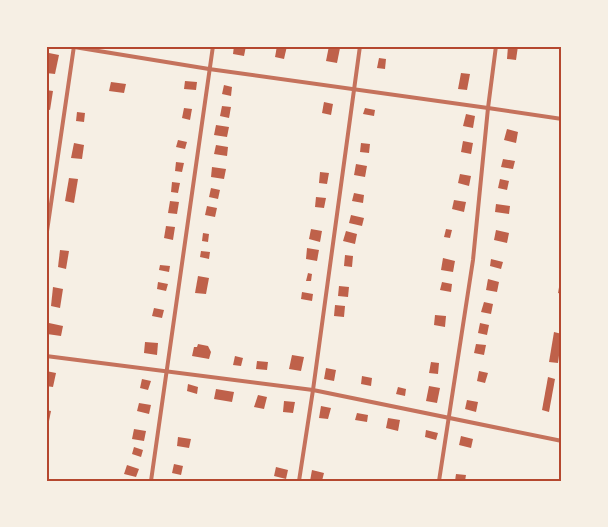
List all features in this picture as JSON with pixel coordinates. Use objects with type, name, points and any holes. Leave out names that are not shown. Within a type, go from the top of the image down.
[{"type":"street","points":[[68,46],[209,69],[562,119]]},
{"type":"street","points":[[151,481],[213,46]]},
{"type":"street","points":[[299,481],[360,46]]},
{"type":"street","points":[[438,481],[473,260],[496,46]]},
{"type":"street","points":[[46,238],[74,47]]},
{"type":"street","points":[[46,356],[313,390],[562,440]]},
{"type":"building","points":[[234,46],[246,46],[244,56],[233,54]]},
{"type":"building","points":[[277,46],[287,46],[284,59],[275,57]]},
{"type":"building","points":[[329,46],[340,48],[337,63],[326,61]]},
{"type":"building","points":[[508,46],[518,46],[516,60],[507,59]]},
{"type":"building","points":[[49,53],[59,55],[55,74],[46,73]]},
{"type":"building","points":[[379,58],[386,59],[385,69],[377,68]]},
{"type":"building","points":[[461,73],[470,74],[467,90],[458,89]]},
{"type":"building","points":[[185,81],[197,82],[196,90],[184,89]]},
{"type":"building","points":[[111,82],[126,84],[124,93],[109,91]]},
{"type":"building","points":[[224,85],[232,87],[231,96],[222,94]]},
{"type":"building","points":[[46,90],[53,91],[50,110],[46,109]]},
{"type":"building","points":[[324,102],[333,104],[331,115],[322,113]]},
{"type":"building","points":[[222,106],[231,107],[229,118],[220,116]]},
{"type":"building","points":[[184,108],[192,109],[190,120],[182,118]]},
{"type":"building","points":[[365,108],[375,110],[374,116],[363,114]]},
{"type":"building","points":[[77,112],[85,113],[84,122],[76,121]]},
{"type":"building","points":[[466,114],[475,116],[473,128],[463,126]]},
{"type":"building","points":[[216,125],[229,127],[227,137],[214,135]]},
{"type":"building","points":[[507,129],[518,132],[516,143],[504,140]]},
{"type":"building","points":[[178,140],[187,142],[185,149],[176,147]]},
{"type":"building","points":[[463,141],[473,143],[471,154],[461,152]]},
{"type":"building","points":[[74,143],[84,145],[82,159],[71,158]]},
{"type":"building","points":[[361,143],[370,144],[369,153],[360,152]]},
{"type":"building","points":[[216,145],[228,147],[227,156],[214,154]]},
{"type":"building","points":[[503,159],[515,161],[513,169],[501,167]]},
{"type":"building","points":[[176,162],[184,163],[182,172],[175,171]]},
{"type":"building","points":[[356,164],[367,166],[365,177],[354,175]]},
{"type":"building","points":[[212,167],[226,169],[224,179],[211,177]]},
{"type":"building","points":[[320,172],[329,173],[327,184],[319,183]]},
{"type":"building","points":[[460,174],[471,176],[469,186],[458,183]]},
{"type":"building","points":[[69,178],[78,179],[74,203],[65,201]]},
{"type":"building","points":[[500,179],[509,181],[507,190],[498,188]]},
{"type":"building","points":[[172,182],[180,183],[178,193],[171,192]]},
{"type":"building","points":[[211,188],[220,190],[218,199],[209,197]]},
{"type":"building","points":[[354,193],[364,195],[363,203],[352,201]]},
{"type":"building","points":[[316,197],[326,198],[324,208],[315,207]]},
{"type":"building","points":[[454,200],[466,202],[464,212],[452,209]]},
{"type":"building","points":[[170,201],[179,202],[177,214],[168,213]]},
{"type":"building","points":[[496,204],[510,206],[509,214],[495,212]]},
{"type":"building","points":[[207,206],[217,208],[215,217],[205,215]]},
{"type":"building","points":[[351,215],[364,218],[362,226],[349,223]]},
{"type":"building","points":[[166,226],[175,227],[173,240],[164,238]]},
{"type":"building","points":[[311,229],[322,231],[320,242],[309,239]]},
{"type":"building","points":[[446,229],[452,230],[450,238],[444,237]]},
{"type":"building","points":[[496,230],[509,233],[507,243],[494,240]]},
{"type":"building","points":[[346,231],[357,234],[355,244],[343,241]]},
{"type":"building","points":[[203,233],[209,234],[208,242],[202,241]]},
{"type":"building","points":[[307,248],[319,250],[317,261],[306,259]]},
{"type":"building","points":[[60,250],[69,251],[66,269],[58,267]]},
{"type":"building","points":[[201,251],[210,252],[209,259],[200,257]]},
{"type":"building","points":[[345,255],[353,256],[352,267],[344,266]]},
{"type":"building","points":[[443,258],[455,261],[453,272],[441,270]]},
{"type":"building","points":[[491,259],[503,262],[501,269],[490,266]]},
{"type":"building","points":[[160,265],[170,266],[169,272],[159,270]]},
{"type":"building","points":[[308,273],[312,274],[311,281],[306,281]]},
{"type":"building","points":[[198,276],[209,278],[206,294],[195,293]]},
{"type":"building","points":[[562,276],[562,294],[558,293]]},
{"type":"building","points":[[488,279],[499,282],[497,292],[486,290]]},
{"type":"building","points":[[158,282],[168,284],[166,291],[157,289]]},
{"type":"building","points":[[442,282],[452,284],[451,292],[440,290]]},
{"type":"building","points":[[339,286],[349,287],[348,297],[338,296]]},
{"type":"building","points":[[53,287],[63,289],[60,308],[51,306]]},
{"type":"building","points":[[302,292],[313,294],[312,301],[301,299]]},
{"type":"building","points":[[484,302],[493,304],[491,314],[481,312]]},
{"type":"building","points":[[335,305],[345,306],[344,317],[334,316]]},
{"type":"building","points":[[154,308],[164,310],[162,318],[152,316]]},
{"type":"building","points":[[435,315],[446,316],[445,327],[434,325]]},
{"type":"building","points":[[49,323],[63,326],[61,336],[47,334]]},
{"type":"building","points":[[480,323],[489,325],[487,335],[478,333]]},
{"type":"building","points":[[554,332],[562,334],[558,363],[549,362]]},
{"type":"building","points":[[145,342],[158,343],[157,355],[144,353]]},
{"type":"building","points":[[198,344],[208,346],[211,352],[209,359],[192,356],[194,347],[197,347]]},
{"type":"building","points":[[476,344],[486,345],[484,355],[474,353]]},
{"type":"building","points":[[292,355],[304,357],[301,371],[289,369]]},
{"type":"building","points":[[235,356],[243,358],[241,366],[233,365]]},
{"type":"building","points":[[257,361],[268,362],[267,370],[256,369]]},
{"type":"building","points":[[431,362],[439,363],[438,374],[429,373]]},
{"type":"building","points":[[326,368],[336,370],[334,381],[324,379]]},
{"type":"building","points":[[46,371],[56,373],[53,387],[46,386]]},
{"type":"building","points":[[479,371],[488,373],[485,383],[477,381]]},
{"type":"building","points":[[362,376],[372,378],[371,386],[361,384]]},
{"type":"building","points":[[548,377],[555,379],[549,412],[542,410]]},
{"type":"building","points":[[142,379],[151,381],[148,390],[140,388]]},
{"type":"building","points":[[188,384],[198,387],[197,394],[187,391]]},
{"type":"building","points":[[429,386],[440,388],[437,403],[426,401]]},
{"type":"building","points":[[398,387],[406,389],[405,396],[396,394]]},
{"type":"building","points":[[216,389],[234,392],[232,402],[214,399]]},
{"type":"building","points":[[258,395],[267,397],[264,409],[254,407]]},
{"type":"building","points":[[467,400],[478,402],[476,412],[465,409]]},
{"type":"building","points":[[284,401],[295,402],[293,413],[283,412]]},
{"type":"building","points":[[139,403],[151,405],[149,414],[137,411]]},
{"type":"building","points":[[321,406],[331,408],[328,419],[319,418]]},
{"type":"building","points":[[46,410],[51,411],[49,421],[46,420]]},
{"type":"building","points":[[357,413],[368,415],[367,422],[355,420]]},
{"type":"building","points":[[388,418],[400,420],[398,431],[386,428]]},
{"type":"building","points":[[134,429],[146,431],[144,441],[132,439]]},
{"type":"building","points":[[426,430],[438,433],[436,440],[425,437]]},
{"type":"building","points":[[461,436],[473,439],[471,448],[459,445]]},
{"type":"building","points":[[178,437],[191,439],[189,448],[177,446]]},
{"type":"building","points":[[134,447],[143,450],[141,457],[132,454]]},
{"type":"building","points":[[174,464],[183,466],[181,475],[172,473]]},
{"type":"building","points":[[127,465],[139,469],[136,477],[124,474]]},
{"type":"building","points":[[276,467],[288,470],[286,479],[274,476]]},
{"type":"building","points":[[312,470],[324,473],[322,481],[310,481]]},
{"type":"building","points":[[456,474],[466,475],[465,481],[455,481]]}]
